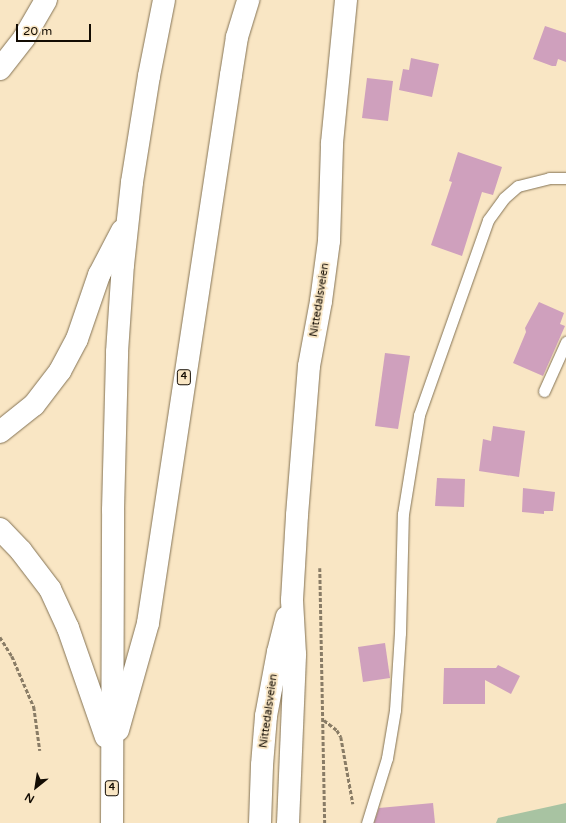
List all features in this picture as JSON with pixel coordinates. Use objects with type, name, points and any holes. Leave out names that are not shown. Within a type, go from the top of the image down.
[{"type":"main road","points":[[0,69],[24,38],[46,0]]},
{"type":"main road","name":"4","points":[[112,823],[114,452],[117,352],[128,219],[142,117],[164,0]]},
{"type":"main road","name":"4","points":[[112,753],[148,623],[237,37],[248,0]]},
{"type":"main road","name":"Nittedalsveien","points":[[288,823],[295,654],[292,600],[306,396],[329,241],[332,143],[346,0]]},
{"type":"main road","name":"4","points":[[0,432],[34,405],[49,388],[66,362],[77,339],[99,275],[128,219]]},
{"type":"main road","name":"4","points":[[0,529],[25,556],[50,589],[68,628],[112,753]]},
{"type":"main road","name":"Nittedalsveien","points":[[260,823],[262,765],[266,716],[278,652],[292,600]]},
{"type":"lane","points":[[367,823],[387,758],[395,710],[401,619],[403,514],[419,415],[488,220],[504,198],[518,186],[549,178],[566,178]]},
{"type":"lane","points":[[544,392],[566,342]]},
{"type":"path","points":[[320,563],[325,823]]},
{"type":"path","points":[[0,637],[12,656],[34,708],[40,751]]},
{"type":"path","points":[[324,719],[337,730],[341,737],[354,807]]},
{"type":"green space","points":[[566,803],[566,823],[496,823],[498,818]]},
{"type":"building","points":[[545,26],[566,33],[566,62],[558,59],[556,66],[552,66],[533,59]]},
{"type":"building","points":[[411,58],[439,64],[432,97],[399,90],[403,69],[409,70]]},
{"type":"building","points":[[367,78],[393,81],[388,121],[362,118]]},
{"type":"building","points":[[458,152],[502,167],[493,195],[482,192],[462,256],[431,245],[452,182],[449,181]]},
{"type":"building","points":[[539,302],[564,313],[560,324],[565,326],[543,376],[513,363],[526,332],[525,328]]},
{"type":"building","points":[[385,353],[410,356],[398,429],[375,426]]},
{"type":"building","points":[[493,426],[525,431],[519,477],[479,471],[483,439],[491,441]]},
{"type":"building","points":[[437,478],[465,479],[464,507],[435,506]]},
{"type":"building","points":[[523,488],[555,492],[553,511],[544,511],[544,514],[522,512]]},
{"type":"building","points":[[385,643],[390,678],[363,682],[358,647]]},
{"type":"building","points":[[498,665],[520,676],[511,694],[485,680],[485,704],[443,704],[444,668],[496,668]]},
{"type":"building","points":[[433,803],[435,823],[374,823],[379,808]]}]
